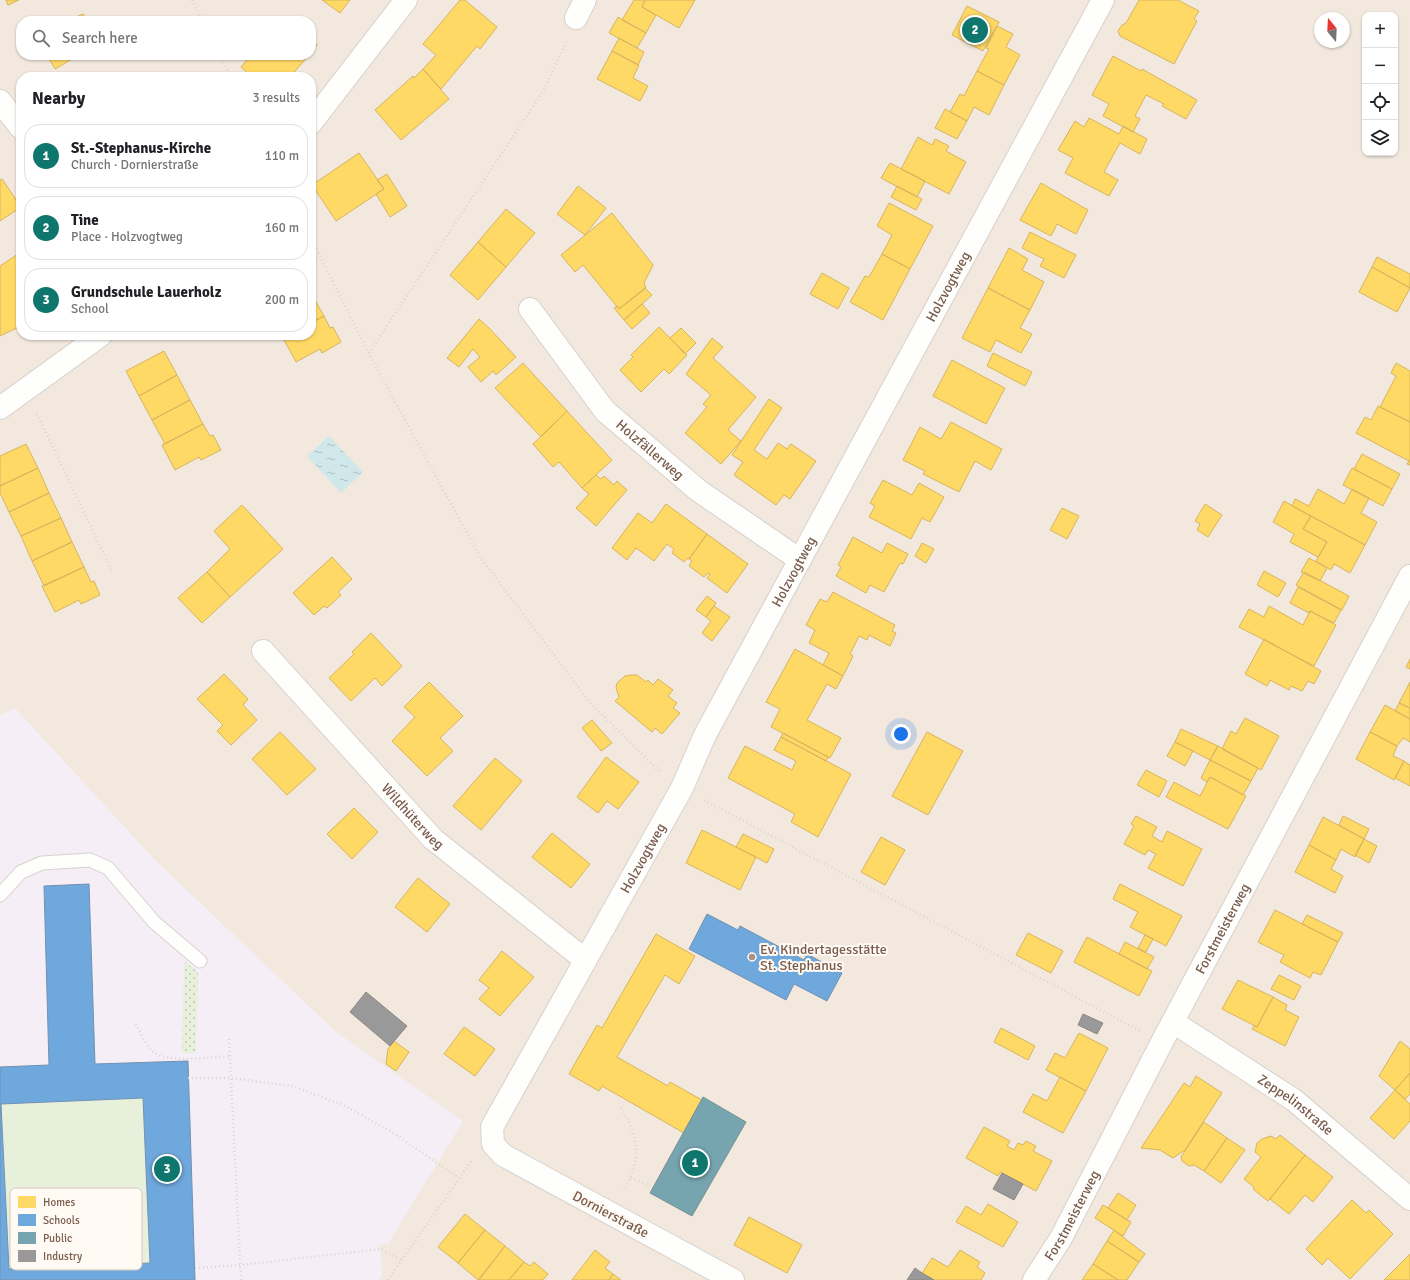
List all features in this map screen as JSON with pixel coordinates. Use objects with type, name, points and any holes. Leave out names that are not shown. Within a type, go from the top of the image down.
[{"type":"street","points":[[316,117],[406,0]]},
{"type":"street","name":"Holzvogtweg","points":[[492,1144],[492,1127],[584,959],[682,788],[705,735],[1103,0]]},
{"type":"street","points":[[0,101],[16,122]]},
{"type":"street","name":"Holzfällerweg","points":[[530,309],[605,411],[699,491],[800,560]]},
{"type":"street","points":[[0,408],[95,340]]},
{"type":"street","name":"Forstmeisterweg","points":[[1034,1280],[1061,1238],[1162,1042],[1410,576]]},
{"type":"street","name":"Wildhüterweg","points":[[263,652],[433,839],[584,959]]},
{"type":"street","name":"Zeppelinstraße","points":[[1173,1022],[1294,1100],[1410,1199]]},
{"type":"street","name":"Dornierstraße","points":[[492,1144],[503,1155],[733,1280]]},
{"type":"lane","points":[[0,895],[21,872],[42,863],[90,860],[108,868],[154,922],[200,961]]},
{"type":"path","points":[[192,0],[200,16]]},
{"type":"path","points":[[369,354],[544,90],[581,9]]},
{"type":"path","points":[[222,60],[228,72]]},
{"type":"path","points":[[316,248],[369,354],[480,557],[591,704],[662,773],[682,788],[1162,1042]]},
{"type":"path","points":[[25,390],[112,571]]},
{"type":"path","points":[[136,1024],[154,1052],[164,1058],[230,1056]]},
{"type":"path","points":[[229,1039],[241,1280]]},
{"type":"path","points":[[188,1078],[230,1078],[292,1086],[343,1105],[392,1132],[459,1178]]},
{"type":"path","points":[[612,1215],[631,1178],[637,1149],[635,1136],[629,1120],[621,1108]]},
{"type":"path","points":[[388,1280],[476,1154],[492,1144]]},
{"type":"path","points":[[631,1178],[650,1186]]},
{"type":"path","points":[[194,1268],[241,1265],[380,1249],[402,1260]]},
{"type":"shaded area","points":[[0,0],[1410,0],[1410,1280],[0,1280]]},
{"type":"shaded area","points":[[15,708],[154,859],[336,1032],[463,1121],[388,1244],[379,1245],[382,1275],[379,1280],[0,1280],[0,715]]},
{"type":"green space","points":[[184,961],[198,972],[196,1053],[182,1053]]},
{"type":"green space","points":[[143,1098],[150,1263],[142,1263],[142,1188],[10,1188],[9,1269],[1,1104]]},
{"type":"water","points":[[329,436],[363,472],[341,493],[307,456]]},
{"type":"building: Homes","points":[[6,0],[19,0],[8,5]]},
{"type":"building: Homes","points":[[322,0],[350,0],[340,13]]},
{"type":"building: Homes","points":[[460,0],[465,0],[497,27],[480,49],[477,46],[441,89],[423,69],[436,55],[423,44]]},
{"type":"building: Homes","points":[[634,0],[645,0],[642,7],[656,15],[646,33],[622,20]]},
{"type":"building: Homes","points":[[645,0],[695,0],[679,28],[642,7]]},
{"type":"building: Homes","points":[[1139,0],[1178,0],[1199,11],[1194,19],[1197,21],[1174,64],[1120,36],[1118,31],[1122,25],[1126,23]]},
{"type":"building: Homes","points":[[967,6],[999,22],[983,51],[952,35]]},
{"type":"building: Homes","points":[[618,17],[646,33],[637,48],[609,33]]},
{"type":"building: Homes","points":[[997,26],[1013,34],[1006,47],[1020,55],[1004,85],[977,71],[989,49],[986,48]]},
{"type":"building: Homes","points":[[619,38],[644,52],[638,65],[612,51]]},
{"type":"building: Homes","points":[[612,51],[639,65],[633,78],[648,86],[640,101],[597,79]]},
{"type":"building: Homes","points":[[1113,56],[1141,71],[1142,69],[1197,100],[1186,119],[1162,106],[1164,104],[1146,95],[1135,116],[1140,119],[1133,132],[1103,116],[1109,104],[1092,95]]},
{"type":"building: Homes","points":[[50,60],[70,60],[55,69]]},
{"type":"building: Homes","points":[[247,60],[305,60],[294,72],[246,72],[241,67]]},
{"type":"building: Homes","points":[[423,69],[449,99],[401,140],[375,110]]},
{"type":"building: Homes","points":[[977,71],[1004,85],[989,115],[974,107],[967,121],[950,112],[960,94],[964,96]]},
{"type":"building: Homes","points":[[945,109],[967,121],[957,139],[935,128]]},
{"type":"building: Homes","points":[[1089,118],[1119,134],[1123,126],[1147,139],[1140,154],[1120,143],[1104,172],[1118,180],[1109,196],[1065,173],[1073,158],[1058,150],[1075,121],[1084,127]]},
{"type":"building: Homes","points":[[918,137],[932,145],[935,139],[949,146],[946,151],[966,162],[949,194],[901,169]]},
{"type":"building: Homes","points":[[359,153],[384,189],[336,221],[316,191],[316,182]]},
{"type":"building: Homes","points":[[890,163],[925,181],[917,197],[881,178]]},
{"type":"building: Homes","points":[[387,174],[407,206],[390,217],[376,194],[384,189],[377,180]]},
{"type":"building: Homes","points":[[2,179],[16,200],[16,210],[0,221],[0,180]]},
{"type":"building: Homes","points":[[1041,183],[1088,210],[1076,234],[1057,224],[1051,236],[1020,220]]},
{"type":"building: Homes","points":[[578,186],[606,208],[585,235],[557,214]]},
{"type":"building: Homes","points":[[897,186],[922,199],[916,210],[891,197]]},
{"type":"building: Homes","points":[[889,203],[933,226],[910,269],[882,254],[892,235],[877,226]]},
{"type":"building: Homes","points":[[506,209],[535,233],[506,267],[478,242]]},
{"type":"building: Homes","points":[[612,213],[653,265],[644,283],[646,288],[619,309],[583,265],[575,272],[561,255]]},
{"type":"building: Homes","points":[[1030,232],[1076,255],[1064,278],[1040,266],[1044,259],[1022,248]]},
{"type":"building: Homes","points":[[478,242],[506,267],[478,300],[450,275]]},
{"type":"building: Homes","points":[[1009,248],[1028,259],[1022,270],[1044,282],[1030,310],[988,288]]},
{"type":"building: Homes","points":[[882,254],[910,269],[883,320],[850,302],[865,276],[869,277]]},
{"type":"building: Homes","points":[[16,255],[16,328],[0,336],[0,266]]},
{"type":"building: Homes","points":[[1377,257],[1410,274],[1410,288],[1372,267]]},
{"type":"building: Homes","points":[[1372,267],[1410,288],[1397,312],[1359,292]]},
{"type":"building: Homes","points":[[822,273],[849,288],[838,309],[810,294]]},
{"type":"building: Homes","points":[[645,288],[652,295],[624,320],[614,308],[617,306],[619,309]]},
{"type":"building: Homes","points":[[988,288],[1030,310],[1020,328],[1032,334],[1021,353],[996,340],[990,352],[962,338]]},
{"type":"building: Homes","points":[[316,302],[324,316],[316,320]]},
{"type":"building: Homes","points":[[642,304],[650,313],[632,329],[624,320]]},
{"type":"building: Homes","points":[[324,316],[330,328],[333,327],[341,342],[322,353],[320,349],[296,362],[284,340],[316,340],[316,320]]},
{"type":"building: Homes","points":[[479,319],[516,357],[496,375],[493,371],[481,382],[468,367],[480,357],[473,349],[459,367],[447,358]]},
{"type":"building: Homes","points":[[659,327],[687,355],[669,374],[664,369],[641,392],[620,370],[633,357],[631,355]]},
{"type":"building: Homes","points":[[681,328],[696,343],[685,354],[670,338]]},
{"type":"building: Homes","points":[[712,338],[723,347],[713,358],[756,397],[728,430],[741,441],[721,464],[685,433],[707,407],[703,404],[711,395],[686,374]]},
{"type":"building: Homes","points":[[164,351],[177,375],[139,396],[126,371]]},
{"type":"building: Homes","points":[[993,353],[1032,372],[1025,386],[987,366]]},
{"type":"building: Homes","points":[[952,360],[1005,388],[986,424],[933,396]]},
{"type":"building: Homes","points":[[523,363],[567,411],[541,437],[495,388]]},
{"type":"building: Homes","points":[[1396,363],[1410,371],[1410,422],[1380,407],[1396,376],[1391,373]]},
{"type":"building: Homes","points":[[177,375],[190,400],[152,420],[139,396]]},
{"type":"building: Homes","points":[[769,399],[782,408],[754,450],[767,459],[778,443],[787,449],[791,444],[816,461],[790,499],[784,495],[776,505],[734,475],[743,462],[732,455]]},
{"type":"building: Homes","points":[[190,400],[203,424],[165,444],[152,420]]},
{"type":"building: Homes","points":[[1378,406],[1410,422],[1410,465],[1407,464],[1409,461],[1356,433],[1365,417],[1371,420]]},
{"type":"building: Homes","points":[[567,411],[612,460],[582,488],[559,462],[553,467],[533,444]]},
{"type":"building: Homes","points":[[951,422],[1002,449],[991,470],[975,461],[959,492],[923,474],[925,471],[903,460],[920,427],[941,439]]},
{"type":"building: Homes","points":[[203,424],[210,436],[213,435],[221,450],[201,460],[199,457],[175,470],[162,445]]},
{"type":"building: Homes","points":[[26,444],[38,468],[0,486],[0,456]]},
{"type":"building: Homes","points":[[1362,454],[1400,474],[1392,489],[1354,469]]},
{"type":"building: Homes","points":[[38,468],[49,493],[9,512],[0,493],[0,486]]},
{"type":"building: Homes","points":[[1352,468],[1392,489],[1383,506],[1343,485]]},
{"type":"building: Homes","points":[[596,475],[601,479],[604,476],[614,485],[617,481],[627,490],[596,526],[576,508],[589,494],[582,488]]},
{"type":"building: Homes","points":[[883,480],[912,495],[919,483],[944,497],[930,522],[922,518],[911,539],[869,517],[875,506],[870,503]]},
{"type":"building: Homes","points":[[1318,489],[1344,504],[1352,489],[1369,498],[1361,513],[1377,522],[1365,545],[1292,506],[1295,499],[1309,506]]},
{"type":"building: Homes","points":[[49,493],[61,518],[21,536],[9,512]]},
{"type":"building: Homes","points":[[1284,501],[1311,516],[1303,529],[1327,542],[1318,557],[1290,542],[1294,534],[1273,522]]},
{"type":"building: Homes","points":[[666,504],[707,534],[689,559],[688,558],[684,562],[672,553],[674,549],[667,544],[654,561],[636,548],[627,560],[612,548],[638,513],[652,523]]},
{"type":"building: Homes","points":[[1205,504],[1222,515],[1208,537],[1197,530],[1200,524],[1195,521]]},
{"type":"building: Homes","points":[[242,505],[283,549],[230,597],[207,572],[230,549],[214,531]]},
{"type":"building: Homes","points":[[1062,508],[1079,516],[1067,539],[1050,530]]},
{"type":"building: Homes","points":[[1311,516],[1365,545],[1350,573],[1334,564],[1331,570],[1316,561],[1327,542],[1303,529]]},
{"type":"building: Homes","points":[[61,518],[72,542],[32,561],[21,536]]},
{"type":"building: Homes","points":[[707,534],[748,564],[727,593],[707,578],[710,574],[708,573],[704,577],[689,566],[692,561],[689,559]]},
{"type":"building: Homes","points":[[853,537],[882,553],[887,543],[908,554],[903,564],[900,563],[884,592],[870,585],[866,593],[836,576],[841,567],[838,565]]},
{"type":"building: Homes","points":[[72,542],[84,567],[44,586],[32,561]]},
{"type":"building: Homes","points":[[922,543],[934,549],[926,563],[915,556]]},
{"type":"building: Homes","points":[[332,557],[352,579],[338,592],[341,595],[327,608],[324,606],[314,615],[293,593]]},
{"type":"building: Homes","points":[[1309,558],[1327,568],[1320,581],[1301,572]]},
{"type":"building: Homes","points":[[84,567],[91,582],[94,581],[100,595],[81,604],[79,600],[55,612],[42,586]]},
{"type":"building: Homes","points":[[1264,571],[1286,583],[1278,597],[1257,585]]},
{"type":"building: Homes","points":[[207,572],[230,597],[202,623],[178,598]]},
{"type":"building: Homes","points":[[1304,572],[1349,596],[1342,610],[1296,585]]},
{"type":"building: Homes","points":[[1298,587],[1341,610],[1334,623],[1310,611],[1309,613],[1290,603]]},
{"type":"building: Homes","points":[[833,592],[895,625],[892,631],[896,633],[890,646],[869,635],[867,640],[859,636],[850,654],[853,656],[843,676],[823,665],[829,653],[809,643],[815,630],[806,625],[820,599],[827,602]]},
{"type":"building: Homes","points":[[707,596],[716,603],[706,617],[696,610]]},
{"type":"building: Homes","points":[[714,606],[730,617],[712,641],[702,633],[711,621],[706,617]]},
{"type":"building: Homes","points":[[1269,606],[1303,625],[1310,611],[1336,625],[1314,666],[1239,627],[1249,609],[1264,617]]},
{"type":"building: Homes","points":[[371,633],[402,666],[382,686],[375,678],[351,701],[329,678],[354,654],[352,652]]},
{"type":"building: Homes","points":[[1264,639],[1321,671],[1314,684],[1308,681],[1302,691],[1291,686],[1289,690],[1270,680],[1267,686],[1245,674]]},
{"type":"building: Homes","points":[[795,649],[843,676],[836,689],[827,684],[807,720],[841,738],[830,758],[771,727],[780,709],[766,702]]},
{"type":"building: Homes","points":[[1410,659],[1410,669],[1406,667]]},
{"type":"building: Homes","points":[[224,674],[248,699],[243,705],[257,720],[231,745],[217,731],[223,725],[197,699]]},
{"type":"building: Homes","points":[[637,675],[646,682],[648,680],[653,685],[658,679],[673,690],[668,696],[677,703],[673,708],[680,713],[662,734],[655,728],[652,732],[615,701],[619,697],[616,688],[617,683],[625,676]]},
{"type":"building: Homes","points":[[429,682],[463,716],[440,738],[453,751],[427,776],[392,741],[415,717],[404,707]]},
{"type":"building: Homes","points":[[1410,682],[1410,708],[1399,703]]},
{"type":"building: Homes","points":[[1399,703],[1410,708],[1410,719],[1395,711]]},
{"type":"building: Homes","points":[[1385,705],[1410,719],[1410,742],[1403,738],[1397,746],[1370,732]]},
{"type":"building: Homes","points":[[1245,718],[1279,736],[1261,770],[1222,749],[1231,731],[1236,734]]},
{"type":"building: Homes","points":[[592,720],[612,743],[601,751],[582,728]]},
{"type":"building: Homes","points":[[1181,729],[1218,746],[1210,760],[1175,742]]},
{"type":"building: Homes","points":[[280,732],[316,769],[287,795],[252,759]]},
{"type":"building: Homes","points":[[927,732],[963,751],[928,815],[892,796]]},
{"type":"building: Homes","points":[[1370,732],[1397,746],[1393,756],[1404,761],[1394,780],[1356,759]]},
{"type":"building: Homes","points":[[783,733],[828,757],[826,761],[781,737]]},
{"type":"building: Homes","points":[[781,737],[851,774],[818,837],[791,822],[795,814],[728,778],[745,746],[792,770],[796,761],[774,750]]},
{"type":"building: Homes","points":[[1175,742],[1193,751],[1185,766],[1167,756]]},
{"type":"building: Homes","points":[[1218,746],[1258,768],[1251,781],[1210,760]]},
{"type":"building: Homes","points":[[606,757],[639,782],[618,809],[607,801],[598,813],[577,797]]},
{"type":"building: Homes","points":[[495,758],[522,781],[481,830],[453,806]]},
{"type":"building: Homes","points":[[1210,760],[1251,781],[1243,795],[1210,777],[1207,782],[1201,778]]},
{"type":"building: Homes","points":[[1404,761],[1410,765],[1410,786],[1395,778]]},
{"type":"building: Homes","points":[[1146,770],[1167,781],[1159,797],[1137,785]]},
{"type":"building: Homes","points":[[1210,777],[1246,796],[1228,829],[1166,797],[1174,782],[1200,796]]},
{"type":"building: Homes","points":[[354,808],[378,832],[352,859],[327,834]]},
{"type":"building: Homes","points":[[1136,816],[1157,827],[1152,836],[1162,842],[1167,831],[1202,849],[1183,886],[1148,868],[1156,854],[1148,850],[1145,855],[1124,844],[1134,826],[1131,824]]},
{"type":"building: Homes","points":[[1343,816],[1369,829],[1364,839],[1339,825]]},
{"type":"building: Homes","points":[[1323,817],[1364,839],[1355,857],[1341,849],[1336,860],[1309,845]]},
{"type":"building: Homes","points":[[702,830],[756,857],[740,890],[686,863]]},
{"type":"building: Homes","points":[[552,833],[590,864],[571,888],[532,857]]},
{"type":"building: Homes","points":[[743,834],[774,849],[767,863],[736,847]]},
{"type":"building: Homes","points":[[881,837],[905,850],[885,885],[861,872]]},
{"type":"building: Homes","points":[[1364,839],[1377,846],[1369,863],[1355,855]]},
{"type":"building: Homes","points":[[1309,845],[1336,860],[1331,869],[1343,876],[1335,893],[1295,872]]},
{"type":"building: Homes","points":[[418,878],[450,904],[427,932],[395,907]]},
{"type":"building: Homes","points":[[1120,884],[1182,916],[1166,946],[1130,927],[1138,912],[1113,899]]},
{"type":"building: Homes","points":[[1275,910],[1338,942],[1321,975],[1313,972],[1310,978],[1280,962],[1284,955],[1258,942]]},
{"type":"building: Homes","points":[[1307,915],[1343,933],[1338,942],[1302,924]]},
{"type":"building: Homes","points":[[1028,933],[1063,951],[1051,973],[1016,955]]},
{"type":"building: Homes","points":[[656,934],[695,956],[679,984],[665,975],[617,1057],[668,1086],[670,1082],[702,1100],[684,1133],[602,1086],[599,1091],[569,1074],[597,1025],[602,1028]]},
{"type":"building: Homes","points":[[1145,935],[1153,939],[1146,952],[1138,948]]},
{"type":"building: Homes","points":[[1087,937],[1152,971],[1139,996],[1074,962]]},
{"type":"building: Homes","points":[[1125,942],[1154,957],[1147,969],[1119,954]]},
{"type":"building: Homes","points":[[502,951],[534,977],[500,1016],[479,999],[489,988],[479,980]]},
{"type":"building: Homes","points":[[1279,975],[1301,986],[1294,1000],[1271,989]]},
{"type":"building: Homes","points":[[1238,980],[1273,997],[1257,1027],[1222,1009]]},
{"type":"building: Homes","points":[[1273,997],[1287,1005],[1285,1010],[1299,1017],[1285,1046],[1252,1029],[1254,1026],[1257,1027]]},
{"type":"building: Homes","points":[[464,1027],[495,1049],[475,1076],[444,1054]]},
{"type":"building: Homes","points":[[1001,1028],[1035,1046],[1028,1060],[994,1042]]},
{"type":"building: Homes","points":[[1079,1033],[1108,1048],[1086,1091],[1046,1070],[1055,1053],[1065,1058]]},
{"type":"building: Homes","points":[[394,1041],[409,1052],[396,1071],[386,1064],[388,1049]]},
{"type":"building: Homes","points":[[1400,1041],[1410,1049],[1410,1073],[1395,1090],[1379,1076]]},
{"type":"building: Homes","points":[[1410,1073],[1410,1094],[1405,1099],[1395,1090]]},
{"type":"building: Homes","points":[[1196,1076],[1222,1093],[1185,1150],[1173,1158],[1160,1150],[1141,1148],[1184,1083],[1190,1087]]},
{"type":"building: Homes","points":[[1060,1077],[1086,1091],[1063,1133],[1023,1112],[1033,1094],[1047,1101]]},
{"type":"building: Homes","points":[[1395,1090],[1410,1104],[1410,1121],[1394,1139],[1370,1118]]},
{"type":"building: Homes","points":[[1204,1122],[1227,1138],[1204,1171],[1194,1165],[1189,1166],[1182,1161],[1181,1157]]},
{"type":"building: Homes","points":[[984,1127],[1010,1141],[1007,1146],[1014,1150],[1018,1143],[1023,1145],[1026,1141],[1036,1146],[1033,1151],[1052,1161],[1036,1191],[1000,1172],[998,1176],[966,1158]]},
{"type":"building: Homes","points":[[1280,1135],[1305,1155],[1268,1201],[1253,1189],[1254,1187],[1244,1179],[1261,1157],[1255,1152],[1257,1143],[1262,1139],[1271,1136],[1276,1139]]},
{"type":"building: Homes","points":[[1227,1138],[1245,1150],[1221,1183],[1204,1171]]},
{"type":"building: Homes","points":[[1305,1155],[1333,1177],[1313,1202],[1305,1195],[1289,1214],[1270,1199]]},
{"type":"building: Homes","points":[[1118,1193],[1136,1205],[1127,1220],[1108,1208]]},
{"type":"building: Homes","points":[[1352,1200],[1366,1213],[1369,1210],[1393,1234],[1350,1279],[1328,1258],[1322,1265],[1306,1249]]},
{"type":"building: Homes","points":[[988,1204],[1018,1222],[1003,1247],[956,1222],[966,1206],[981,1215]]},
{"type":"building: Homes","points":[[1103,1205],[1131,1222],[1123,1236],[1095,1218]]},
{"type":"building: Homes","points":[[465,1214],[485,1230],[458,1263],[438,1247]]},
{"type":"building: Homes","points":[[749,1217],[802,1245],[787,1273],[734,1245]]},
{"type":"building: Homes","points":[[485,1230],[505,1246],[478,1280],[458,1263]]},
{"type":"building: Homes","points":[[1114,1230],[1145,1254],[1139,1262],[1107,1241]]},
{"type":"building: Homes","points":[[1107,1241],[1139,1262],[1127,1280],[1118,1280],[1093,1264]]},
{"type":"building: Homes","points":[[505,1246],[524,1262],[509,1280],[479,1280]]},
{"type":"building: Homes","points":[[595,1250],[610,1262],[605,1268],[613,1274],[609,1280],[572,1280]]},
{"type":"building: Homes","points":[[960,1250],[980,1262],[977,1267],[985,1273],[981,1280],[934,1280],[922,1273],[932,1258],[948,1267]]},
{"type":"building: Homes","points":[[1410,1254],[1410,1280],[1384,1280]]},
{"type":"building: Homes","points":[[524,1262],[530,1266],[534,1262],[548,1274],[543,1280],[509,1280]]},
{"type":"building: Homes","points":[[1093,1264],[1118,1280],[1082,1280]]},
{"type":"building: Homes","points":[[613,1274],[621,1280],[609,1280]]},
{"type":"building: Schools","points":[[89,884],[95,1064],[188,1061],[195,1280],[0,1280],[0,1067],[49,1065],[44,886]],"holes":[[[143,1098],[150,1263],[142,1263],[142,1270],[9,1269],[1,1104]]]},
{"type":"building: Schools","name":"Ev. Kindertagesstätte St. Stephanus","points":[[707,914],[738,930],[740,926],[804,960],[807,954],[842,973],[827,1001],[794,984],[786,1000],[689,949]]},
{"type":"building: Public","points":[[703,1097],[746,1122],[692,1216],[650,1193]]},
{"type":"building: Industry","points":[[366,992],[407,1026],[390,1046],[350,1012]]},
{"type":"building: Industry","points":[[1083,1014],[1103,1023],[1097,1034],[1078,1025]]},
{"type":"building: Industry","points":[[1002,1173],[1023,1184],[1014,1200],[993,1189]]},
{"type":"building: Industry","points":[[915,1268],[922,1273],[934,1280],[907,1280]]},
{"type":"place","name":"Tine","points":[[975,30]]},
{"type":"place","name":"Ev. Kindertagesstätte St. Stephanus","points":[[752,957]]},
{"type":"place","name":"St.-Stephanus-Kirche","points":[[695,1163]]},
{"type":"place","name":"Grundschule Lauerholz","points":[[167,1169]]}]
